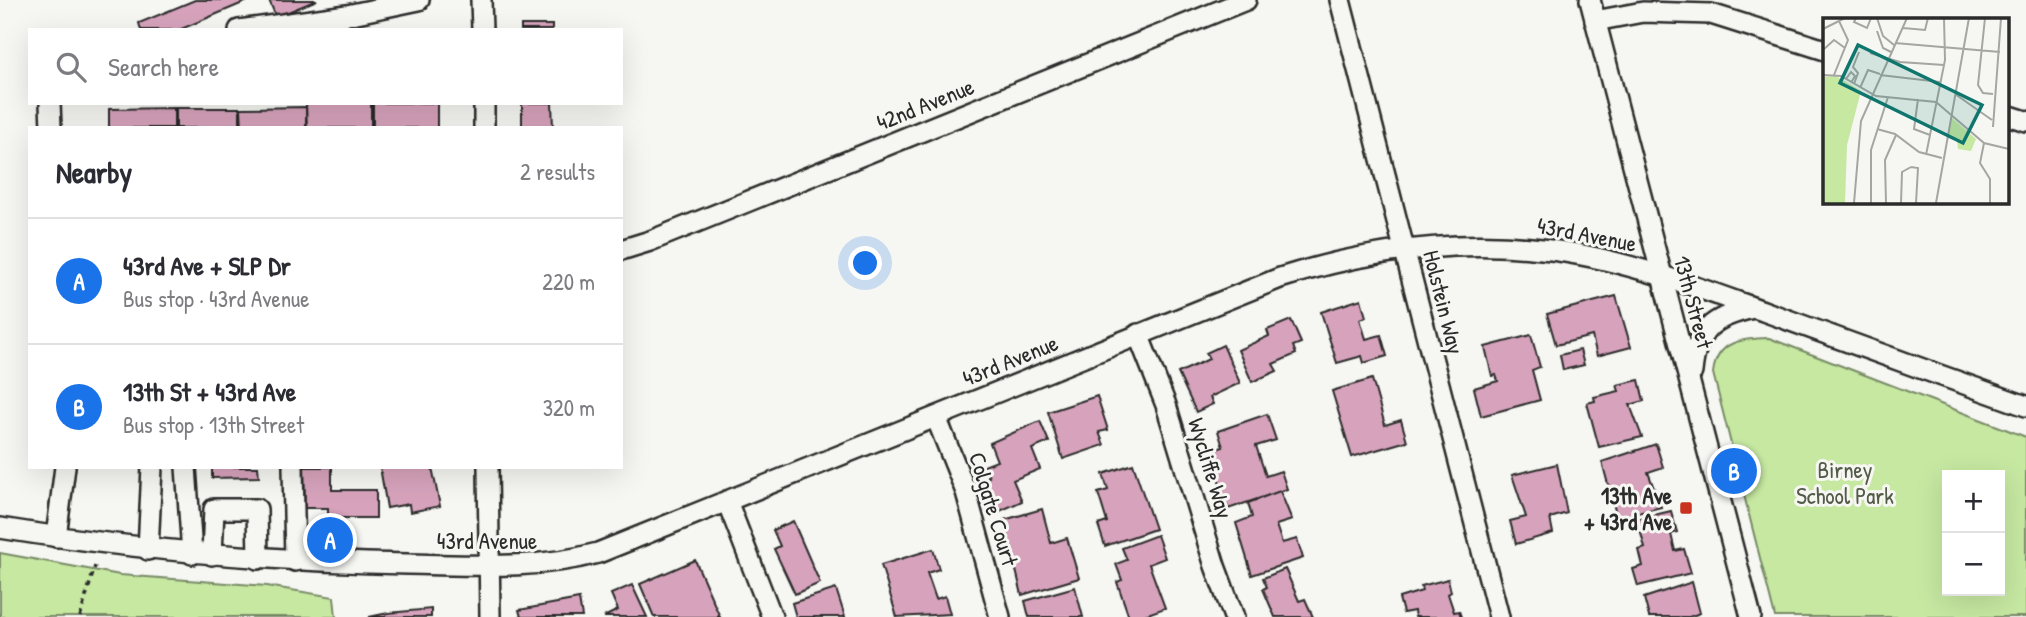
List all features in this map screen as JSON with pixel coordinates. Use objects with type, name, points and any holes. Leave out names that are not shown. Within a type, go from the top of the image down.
[{"type":"street","points":[[253,28],[347,15],[419,0]]},
{"type":"street","points":[[481,0],[482,28]]},
{"type":"street","name":"42nd Avenue","points":[[623,249],[650,241],[1246,0]]},
{"type":"street","name":"Holstein Way","points":[[1340,0],[1499,617]]},
{"type":"street","name":"13th Street","points":[[1590,0],[1751,617]]},
{"type":"street","points":[[1595,21],[1643,12],[1711,14],[1823,50]]},
{"type":"street","points":[[50,105],[51,126]]},
{"type":"street","points":[[484,105],[484,126]]},
{"type":"street","points":[[2008,115],[2026,121]]},
{"type":"street","name":"43rd Avenue","points":[[0,528],[148,550],[258,559],[489,566],[535,566],[569,561],[598,553],[1280,278],[1333,261],[1405,249],[1461,245],[1544,249],[1595,257],[1662,275],[2026,406]]},
{"type":"street","points":[[1691,387],[1694,349],[1699,337],[1721,319],[1753,308]]},
{"type":"street","name":"Wycliffe Way","points":[[1138,334],[1166,405],[1215,566],[1234,617]]},
{"type":"street","name":"Colgate Court","points":[[936,417],[966,492],[1000,617]]},
{"type":"street","points":[[56,537],[65,469]]},
{"type":"street","points":[[148,550],[152,469]]},
{"type":"street","points":[[186,469],[192,554]]},
{"type":"street","points":[[293,469],[295,561]]},
{"type":"street","points":[[488,469],[490,617]]},
{"type":"street","points":[[727,501],[772,617]]},
{"type":"street","points":[[212,555],[214,509],[257,509],[258,559]]},
{"type":"path","points":[[80,617],[95,566]]},
{"type":"green space","name":"Birney School Park","points":[[1769,338],[2026,437],[2026,617],[1775,617],[1713,373],[1715,362],[1725,348],[1740,341]]},
{"type":"green space","points":[[0,553],[120,575],[267,586],[334,597],[336,617],[0,617]]},
{"type":"building","points":[[195,0],[250,0],[184,28],[140,28],[139,23]]},
{"type":"building","points":[[269,0],[317,0],[276,17]]},
{"type":"building","points":[[521,25],[552,25],[552,28],[521,28]]},
{"type":"building","points":[[306,105],[371,105],[371,126],[307,126]]},
{"type":"building","points":[[373,105],[437,105],[437,126],[373,126]]},
{"type":"building","points":[[522,105],[552,105],[553,126],[522,126]]},
{"type":"building","points":[[306,107],[306,126],[242,126],[241,108]]},
{"type":"building","points":[[174,108],[174,126],[109,126],[109,109]]},
{"type":"building","points":[[176,108],[240,108],[240,126],[176,126]]},
{"type":"building","points":[[1616,296],[1631,347],[1597,356],[1592,336],[1556,345],[1547,314]]},
{"type":"building","points":[[1361,299],[1366,317],[1360,319],[1366,339],[1381,335],[1387,356],[1364,363],[1362,356],[1337,363],[1321,312]]},
{"type":"building","points":[[1291,320],[1301,343],[1293,346],[1296,354],[1273,364],[1277,371],[1252,382],[1238,350],[1269,336],[1267,330]]},
{"type":"building","points":[[1531,335],[1540,367],[1532,370],[1540,400],[1481,416],[1474,388],[1498,381],[1496,375],[1492,376],[1485,347]]},
{"type":"building","points":[[1223,345],[1240,383],[1210,397],[1213,404],[1196,412],[1178,373],[1209,359],[1206,353]]},
{"type":"building","points":[[1580,350],[1584,365],[1563,370],[1560,355]]},
{"type":"building","points":[[1372,379],[1385,425],[1401,420],[1407,441],[1352,457],[1332,391]]},
{"type":"building","points":[[1639,380],[1644,401],[1630,405],[1642,437],[1599,447],[1587,403],[1595,401],[1594,397],[1619,391],[1617,385]]},
{"type":"building","points":[[1097,396],[1108,430],[1099,432],[1104,445],[1063,459],[1048,412]]},
{"type":"building","points":[[1267,414],[1276,440],[1256,446],[1266,476],[1281,471],[1287,489],[1228,509],[1209,451],[1223,447],[1218,431]]},
{"type":"building","points":[[1040,421],[1049,442],[1032,449],[1040,469],[1013,480],[1022,501],[998,512],[984,479],[989,477],[984,466],[997,461],[990,443]]},
{"type":"building","points":[[1656,444],[1663,467],[1648,472],[1661,507],[1617,518],[1602,462]]},
{"type":"building","points":[[1133,464],[1155,529],[1105,546],[1098,525],[1107,522],[1098,493],[1108,490],[1103,474]]},
{"type":"building","points":[[1557,464],[1567,513],[1550,518],[1553,533],[1516,544],[1510,521],[1526,517],[1512,475]]},
{"type":"building","points":[[212,469],[258,469],[259,477],[212,478]]},
{"type":"building","points":[[304,469],[332,469],[332,490],[376,490],[376,518],[328,518],[328,508],[305,508]]},
{"type":"building","points":[[380,469],[432,469],[440,506],[410,512],[409,504],[387,508]]},
{"type":"building","points":[[1280,491],[1292,520],[1276,525],[1282,543],[1297,539],[1303,558],[1252,575],[1236,523],[1252,517],[1248,503]]},
{"type":"building","points":[[1042,509],[1051,543],[1067,538],[1079,578],[1022,595],[1004,520]]},
{"type":"building","points":[[1671,511],[1677,532],[1671,534],[1675,551],[1684,549],[1691,573],[1638,586],[1633,569],[1643,566],[1639,550],[1645,548],[1637,519]]},
{"type":"building","points":[[793,521],[820,583],[795,594],[774,549],[780,546],[773,530]]},
{"type":"building","points":[[1157,535],[1165,558],[1149,564],[1165,608],[1139,617],[1129,617],[1117,582],[1122,580],[1116,564],[1127,560],[1122,548]]},
{"type":"building","points":[[933,549],[939,569],[927,573],[936,599],[945,596],[950,614],[897,617],[881,565]]},
{"type":"building","points":[[695,560],[720,617],[654,617],[640,584]]},
{"type":"building","points":[[1285,569],[1299,601],[1305,599],[1313,617],[1275,617],[1263,589],[1267,587],[1263,578]]},
{"type":"building","points":[[1448,579],[1451,592],[1448,594],[1454,612],[1459,611],[1461,617],[1415,617],[1414,611],[1403,613],[1399,598],[1422,591],[1421,586]]},
{"type":"building","points":[[1692,582],[1700,613],[1689,617],[1649,617],[1644,598]]},
{"type":"building","points":[[632,585],[647,617],[604,617],[618,610],[611,594]]},
{"type":"building","points":[[1075,587],[1083,617],[1029,617],[1025,601]]},
{"type":"building","points":[[836,589],[845,617],[796,617],[792,603]]},
{"type":"building","points":[[579,599],[582,617],[521,617],[519,610]]},
{"type":"building","points":[[431,609],[431,617],[369,617],[388,613]]},
{"type":"place","name":"13th St + 43rd Ave","points":[[1734,471]]},
{"type":"place","name":"13th Ave + 43rd Ave","points":[[1686,508]]},
{"type":"place","name":"43rd Ave + SLP Dr","points":[[330,540]]}]
